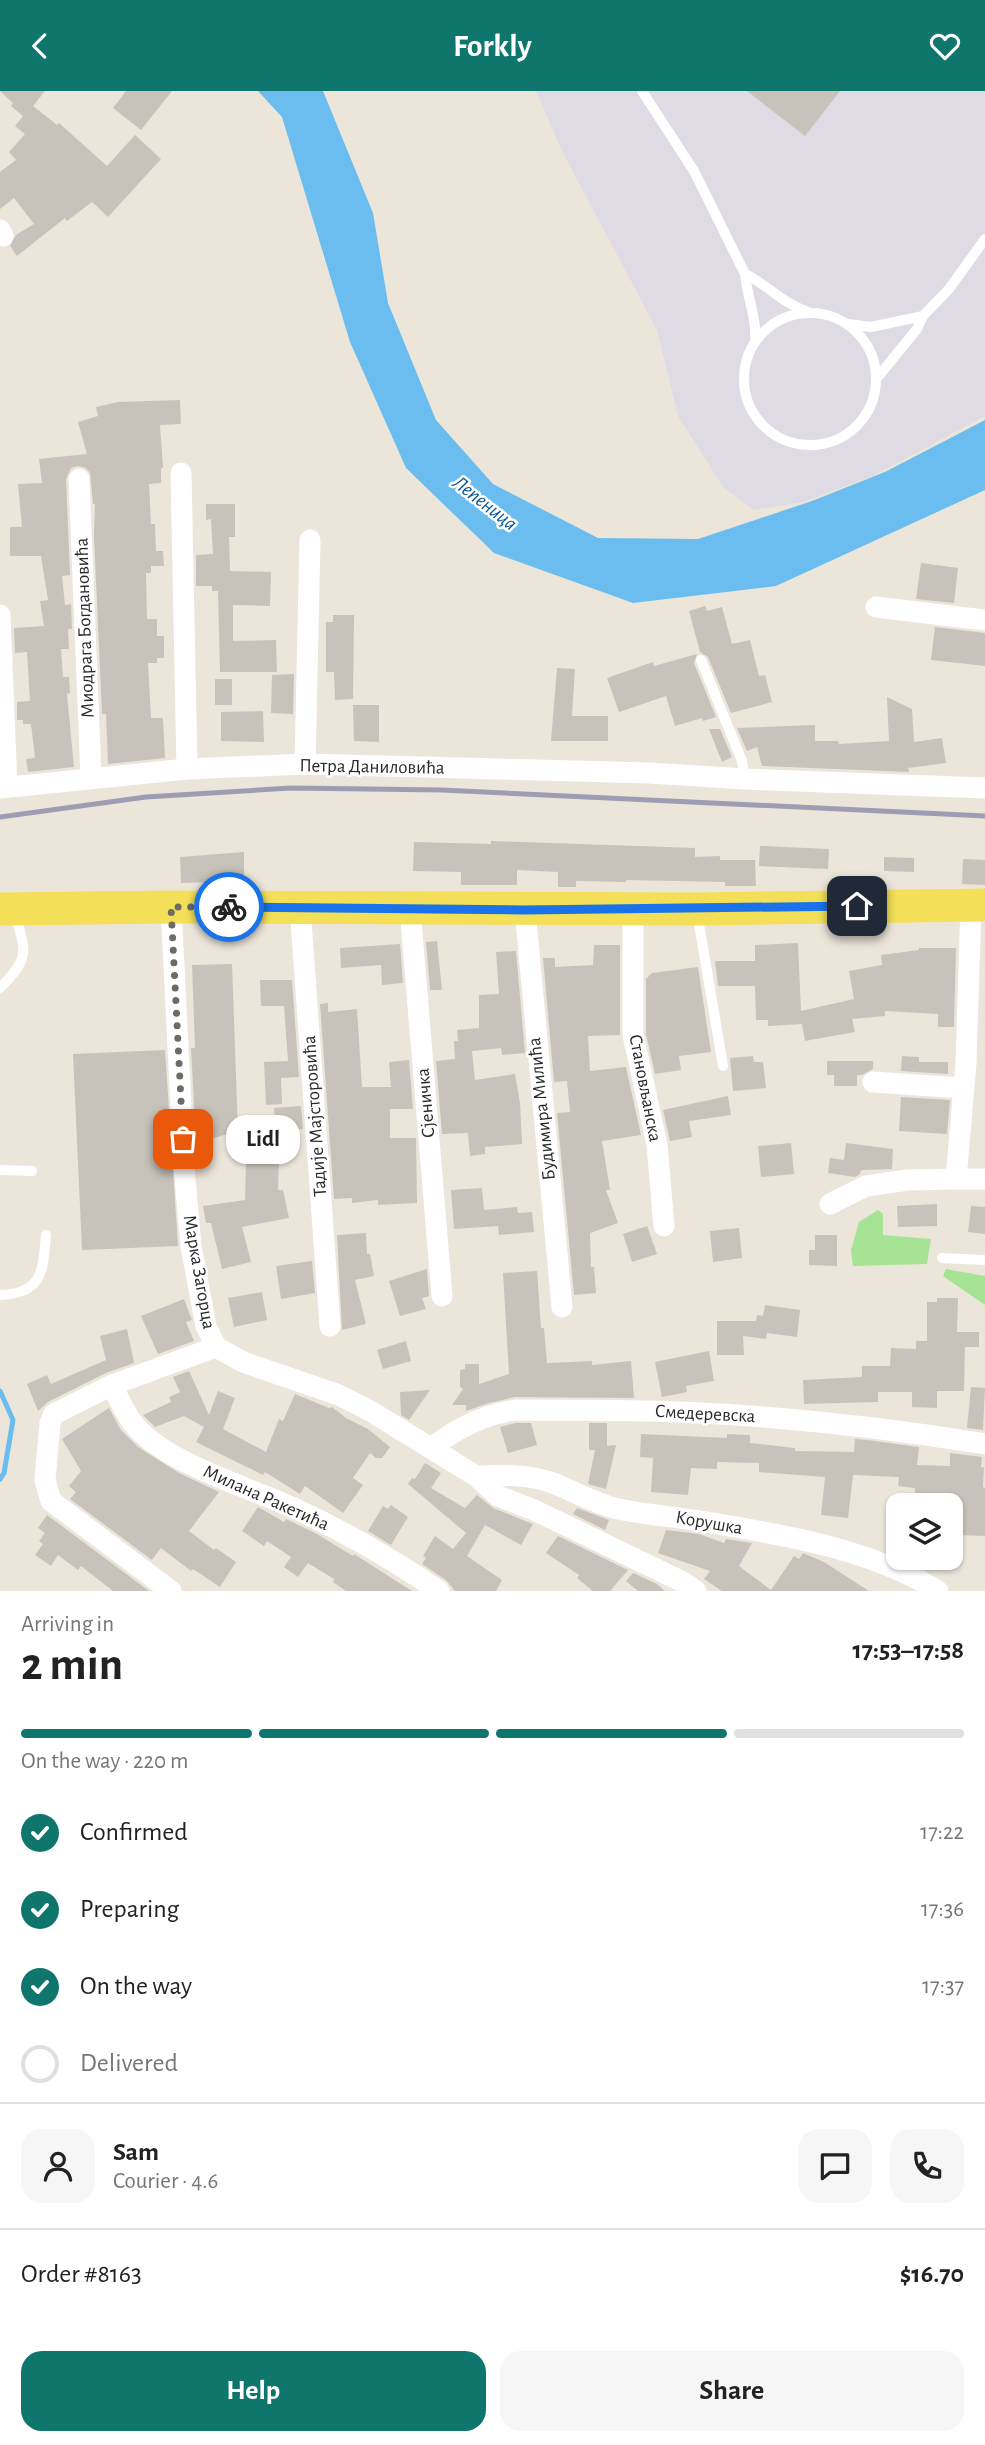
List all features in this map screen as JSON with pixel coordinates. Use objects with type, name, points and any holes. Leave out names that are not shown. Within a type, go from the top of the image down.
[{"type":"main road","points":[[6,909],[300,907],[525,910],[978,905]]},
{"type":"street","points":[[181,473],[187,769]]},
{"type":"street","name":"Миодрага Богдановића","points":[[79,479],[91,777]]},
{"type":"street","points":[[306,764],[310,540]]},
{"type":"street","points":[[876,607],[985,620]]},
{"type":"street","points":[[0,615],[4,787]]},
{"type":"street","name":"Петра Даниловића","points":[[4,787],[187,769],[306,764],[650,773],[985,788]]},
{"type":"street","points":[[956,1179],[963,1088],[975,1064],[978,905]]},
{"type":"street","name":"Марка Загорца","points":[[171,907],[184,1167],[191,1247],[206,1326],[216,1347],[112,1385],[54,1415],[45,1480],[51,1501],[171,1591]]},
{"type":"street","name":"Тадије Мајсторовића","points":[[300,907],[330,1326]]},
{"type":"street","name":"Становљанска","points":[[633,908],[633,1035],[657,1145],[664,1226]]},
{"type":"street","name":"Сјеничка","points":[[410,909],[442,1296]]},
{"type":"street","name":"Будимира Милића","points":[[525,910],[562,1307]]},
{"type":"street","points":[[873,1082],[963,1088]]},
{"type":"street","points":[[830,1204],[866,1186],[907,1180],[985,1179]]},
{"type":"street","points":[[216,1347],[243,1362],[339,1395],[432,1447],[476,1476],[498,1496],[635,1559],[696,1591]]},
{"type":"street","name":"Милана Ракетића","points":[[112,1385],[133,1423],[167,1451],[341,1532],[439,1591]]},
{"type":"street","name":"Смедеревска","points":[[432,1447],[463,1426],[498,1412],[515,1410],[749,1416],[885,1428],[985,1444]]},
{"type":"street","name":"Корушка","points":[[476,1476],[507,1475],[547,1481],[613,1507],[820,1545],[894,1568],[938,1591]]},
{"type":"lane","points":[[642,91],[694,171],[745,274],[756,326],[755,341]]},
{"type":"lane","points":[[877,377],[917,329],[923,316],[949,289],[985,239]]},
{"type":"lane","points":[[745,274],[758,280],[790,305],[809,312],[830,315],[848,324],[863,339],[874,357],[877,377],[875,398],[866,417],[851,433],[833,442],[812,446],[791,443],[772,434],[757,419],[747,401],[743,380],[746,360],[755,341],[770,326],[788,316],[809,312]]},
{"type":"lane","points":[[848,324],[871,327],[923,316]]},
{"type":"lane","points":[[701,660],[742,761],[745,779]]},
{"type":"lane","points":[[0,988],[18,968],[23,958],[24,946],[6,909]]},
{"type":"lane","points":[[697,909],[723,1066]]},
{"type":"lane","points":[[0,1170],[32,1171]]},
{"type":"lane","points":[[0,1294],[25,1291],[36,1282],[43,1266],[46,1235]]},
{"type":"lane","points":[[942,1258],[985,1261]]},
{"type":"shaded area","points":[[536,91],[985,91],[985,416],[871,477],[803,502],[754,510],[723,487],[678,416],[657,330],[563,153]]},
{"type":"green space","points":[[878,1210],[883,1214],[883,1235],[931,1239],[927,1264],[853,1266],[851,1250],[859,1222]]},
{"type":"green space","points":[[946,1269],[985,1276],[985,1305],[943,1276]]},
{"type":"water","name":"Лепеница","points":[[258,91],[323,91],[373,213],[388,303],[436,420],[493,484],[598,538],[698,539],[812,501],[885,472],[985,420],[985,490],[776,586],[633,603],[494,553],[406,468],[350,342],[282,117]]},
{"type":"building","points":[[0,91],[45,91],[33,106],[57,125],[59,123],[107,166],[135,135],[161,159],[108,217],[92,202],[67,221],[65,218],[17,256],[10,246],[16,235],[34,224],[14,198],[0,209],[0,172],[16,160],[9,152],[25,134],[15,126],[23,116]]},
{"type":"building","points":[[126,91],[172,91],[141,130],[113,108]]},
{"type":"building","points":[[747,91],[840,91],[805,136]]},
{"type":"building","points":[[180,400],[181,424],[160,425],[163,468],[161,483],[149,484],[151,524],[155,524],[156,551],[163,551],[164,566],[151,566],[151,573],[146,573],[147,619],[157,619],[157,636],[164,636],[164,658],[157,658],[157,663],[148,663],[151,718],[163,718],[165,758],[108,764],[106,714],[102,714],[95,504],[90,473],[86,468],[78,466],[71,468],[66,479],[70,575],[62,576],[65,605],[71,604],[72,629],[68,629],[69,649],[61,649],[63,677],[69,677],[70,693],[67,694],[74,767],[28,772],[26,759],[35,758],[31,724],[23,724],[23,720],[17,720],[17,702],[30,701],[27,652],[15,653],[14,628],[44,626],[40,601],[48,600],[41,556],[10,556],[10,527],[22,527],[18,484],[42,483],[39,459],[87,454],[78,422],[98,416],[96,407],[118,402]]},
{"type":"building","points":[[206,504],[235,504],[235,537],[229,537],[230,571],[271,572],[270,606],[233,605],[233,641],[276,640],[277,672],[220,672],[218,591],[212,591],[212,586],[196,586],[196,555],[213,554],[211,519],[206,520]]},
{"type":"building","points":[[921,563],[958,568],[954,603],[916,599]]},
{"type":"building","points":[[705,606],[707,611],[722,607],[732,644],[750,640],[759,676],[765,675],[772,702],[731,713],[708,657],[700,652],[689,611]]},
{"type":"building","points":[[333,615],[354,615],[353,699],[335,700],[334,672],[326,672],[326,622],[333,622]]},
{"type":"building","points":[[935,627],[985,633],[985,666],[931,660]]},
{"type":"building","points":[[697,654],[694,663],[716,717],[675,726],[666,696],[619,712],[607,678],[653,662],[654,666]]},
{"type":"building","points":[[557,668],[575,669],[572,716],[608,716],[608,741],[551,741]]},
{"type":"building","points":[[294,674],[293,714],[271,713],[272,675]]},
{"type":"building","points":[[215,679],[232,679],[232,705],[215,705]]},
{"type":"building","points":[[887,697],[912,709],[914,742],[942,738],[946,763],[908,768],[909,772],[762,766],[757,747],[747,751],[737,728],[815,725],[815,741],[838,741],[839,744],[889,741]]},
{"type":"building","points":[[353,705],[379,705],[379,742],[354,741]]},
{"type":"building","points":[[263,711],[264,742],[221,741],[221,712]]},
{"type":"building","points":[[709,729],[720,729],[732,757],[722,762]]},
{"type":"building","points":[[491,841],[695,848],[695,857],[720,856],[720,860],[755,860],[756,886],[725,886],[725,882],[626,880],[576,881],[576,887],[558,887],[558,872],[517,870],[517,885],[461,885],[461,872],[413,871],[414,842],[491,844]]},
{"type":"building","points":[[760,846],[829,849],[828,869],[759,866]]},
{"type":"building","points":[[244,852],[244,877],[211,877],[212,882],[181,883],[180,857]]},
{"type":"building","points":[[884,857],[914,858],[914,872],[884,871]]},
{"type":"building","points":[[963,859],[985,860],[985,885],[962,884]]},
{"type":"building","points":[[437,941],[442,990],[430,990],[426,942]]},
{"type":"building","points":[[798,943],[801,1011],[854,999],[849,971],[882,965],[881,955],[919,948],[956,948],[954,1027],[938,1027],[938,1014],[885,1011],[885,1016],[852,1019],[855,1032],[805,1041],[802,1024],[768,1026],[768,1020],[756,1020],[755,986],[718,986],[715,961],[755,961],[755,945]]},
{"type":"building","points":[[400,944],[403,983],[382,985],[381,965],[341,968],[340,948]]},
{"type":"building","points":[[594,945],[620,945],[620,1035],[588,1036],[590,1071],[626,1067],[641,1135],[602,1141],[610,1190],[606,1190],[618,1223],[590,1233],[591,1267],[594,1267],[596,1293],[574,1295],[557,1113],[570,1112],[567,1081],[554,1082],[543,958],[555,958],[555,967],[593,965]]},
{"type":"building","points":[[516,951],[525,1053],[502,1055],[501,1048],[472,1051],[475,1080],[515,1074],[522,1144],[485,1147],[485,1154],[470,1156],[468,1133],[442,1134],[436,1061],[455,1059],[454,1041],[458,1041],[457,1030],[479,1028],[479,995],[499,994],[496,952]]},
{"type":"building","points":[[232,964],[238,1131],[196,1143],[191,1048],[195,1048],[192,965]]},
{"type":"building","points":[[698,967],[711,1052],[679,1056],[681,1070],[655,1074],[646,1034],[646,979],[652,973]]},
{"type":"building","points":[[260,980],[292,980],[299,1077],[281,1078],[282,1104],[266,1105],[264,1062],[288,1061],[284,1006],[261,1006]]},
{"type":"building","points":[[328,1003],[328,1012],[357,1009],[362,1087],[391,1087],[389,1062],[409,1060],[413,1109],[390,1109],[390,1138],[416,1138],[417,1203],[378,1205],[378,1200],[352,1203],[352,1198],[334,1199],[320,1004]]},
{"type":"building","points":[[165,1050],[178,1246],[82,1250],[73,1054]]},
{"type":"building","points":[[753,1056],[754,1062],[763,1062],[766,1088],[733,1091],[730,1058]]},
{"type":"building","points":[[902,1056],[919,1057],[919,1062],[948,1062],[948,1074],[901,1071]]},
{"type":"building","points":[[827,1061],[873,1061],[873,1069],[857,1075],[857,1086],[834,1086],[834,1075],[827,1075]]},
{"type":"building","points":[[728,1096],[731,1115],[689,1121],[692,1137],[670,1141],[663,1110]]},
{"type":"building","points":[[901,1097],[950,1100],[947,1134],[899,1131]]},
{"type":"building","points":[[301,1106],[303,1129],[276,1131],[274,1108]]},
{"type":"building","points":[[791,1143],[794,1174],[761,1177],[758,1146]]},
{"type":"building","points":[[846,1143],[893,1149],[892,1169],[861,1170],[855,1177],[828,1173],[830,1158],[844,1160]]},
{"type":"building","points":[[246,1162],[279,1163],[278,1190],[283,1190],[289,1218],[242,1227],[251,1262],[222,1269],[211,1223],[206,1223],[203,1206],[245,1200]]},
{"type":"building","points":[[482,1188],[484,1210],[517,1207],[518,1213],[532,1212],[534,1232],[499,1235],[498,1226],[454,1229],[451,1190]]},
{"type":"building","points":[[937,1204],[937,1226],[898,1227],[897,1206]]},
{"type":"building","points":[[971,1206],[985,1207],[985,1234],[968,1232]]},
{"type":"building","points":[[647,1226],[657,1254],[632,1262],[623,1234]]},
{"type":"building","points":[[739,1228],[742,1258],[713,1262],[710,1231]]},
{"type":"building","points":[[366,1233],[367,1254],[370,1254],[374,1276],[355,1280],[366,1324],[342,1330],[337,1235]]},
{"type":"building","points":[[815,1235],[837,1235],[837,1266],[809,1265],[809,1250],[815,1250]]},
{"type":"building","points":[[312,1261],[315,1293],[281,1299],[276,1266]]},
{"type":"building","points":[[427,1269],[429,1296],[422,1298],[426,1309],[400,1316],[389,1281]]},
{"type":"building","points":[[537,1271],[541,1328],[544,1328],[547,1363],[592,1361],[592,1365],[631,1361],[634,1398],[515,1397],[466,1411],[466,1405],[452,1405],[463,1389],[460,1387],[460,1370],[465,1369],[465,1364],[479,1364],[479,1384],[509,1374],[503,1273]]},
{"type":"building","points":[[262,1292],[267,1320],[234,1327],[228,1298]]},
{"type":"building","points":[[937,1298],[958,1298],[957,1332],[979,1332],[979,1347],[965,1347],[964,1391],[937,1391],[937,1408],[912,1407],[912,1392],[878,1392],[878,1402],[804,1404],[803,1380],[862,1377],[862,1366],[890,1366],[891,1348],[916,1349],[916,1341],[927,1341],[927,1302],[937,1302]]},
{"type":"building","points":[[184,1299],[192,1320],[186,1322],[194,1341],[158,1354],[141,1316]]},
{"type":"building","points":[[765,1305],[800,1310],[797,1337],[767,1333],[766,1339],[743,1336],[744,1355],[717,1355],[717,1321],[756,1321],[757,1315],[763,1316]]},
{"type":"building","points":[[127,1329],[134,1363],[106,1373],[48,1402],[38,1411],[27,1384],[47,1375],[51,1384],[106,1360],[100,1336]]},
{"type":"building","points":[[406,1341],[411,1361],[383,1369],[377,1350]]},
{"type":"building","points":[[709,1351],[714,1381],[686,1386],[687,1392],[662,1397],[655,1362]]},
{"type":"building","points":[[189,1371],[209,1415],[218,1391],[235,1398],[223,1429],[266,1452],[279,1419],[283,1421],[295,1394],[332,1407],[368,1429],[390,1447],[382,1458],[376,1458],[370,1453],[353,1478],[363,1485],[343,1513],[305,1486],[300,1494],[265,1472],[263,1475],[196,1442],[204,1427],[184,1416],[155,1427],[143,1415],[171,1402],[169,1397],[180,1392],[173,1377]]},
{"type":"building","points":[[971,1387],[985,1388],[983,1430],[967,1428]]},
{"type":"building","points":[[430,1390],[409,1420],[401,1415],[400,1392]]},
{"type":"building","points":[[109,1408],[121,1430],[138,1447],[179,1473],[219,1492],[189,1531],[236,1562],[220,1587],[193,1569],[191,1571],[161,1548],[152,1560],[70,1499],[76,1492],[69,1486],[81,1471],[62,1439]]},
{"type":"building","points":[[531,1423],[537,1445],[508,1453],[500,1427]]},
{"type":"building","points":[[589,1423],[607,1423],[607,1446],[616,1445],[606,1489],[588,1484],[595,1450],[589,1450]]},
{"type":"building","points":[[641,1434],[727,1438],[727,1434],[750,1435],[750,1443],[795,1448],[795,1451],[854,1452],[855,1439],[919,1447],[917,1465],[950,1466],[950,1453],[982,1457],[985,1536],[963,1535],[963,1493],[915,1493],[915,1488],[898,1486],[899,1477],[853,1475],[848,1518],[821,1515],[825,1477],[759,1472],[759,1463],[717,1462],[717,1469],[691,1468],[688,1495],[651,1492],[653,1458],[640,1457]]},
{"type":"building","points":[[425,1463],[441,1473],[431,1488],[465,1508],[477,1495],[493,1508],[533,1524],[521,1545],[485,1525],[467,1556],[502,1580],[496,1591],[455,1591],[446,1580],[422,1564],[426,1558],[423,1556],[435,1536],[453,1549],[466,1533],[408,1484],[412,1478],[415,1479]]},
{"type":"building","points":[[391,1505],[408,1517],[391,1545],[368,1531],[383,1506],[388,1509]]},
{"type":"building","points":[[258,1507],[284,1522],[286,1519],[317,1534],[353,1556],[354,1554],[412,1591],[346,1591],[333,1582],[334,1579],[308,1563],[298,1577],[284,1567],[291,1557],[267,1541],[264,1546],[242,1531]]},
{"type":"building","points":[[577,1508],[609,1520],[605,1530],[573,1514]]},
{"type":"building","points":[[47,1515],[149,1591],[113,1591],[81,1566],[78,1570],[58,1555],[51,1566],[35,1555],[43,1544],[39,1541],[45,1533],[38,1528]]},
{"type":"building","points":[[666,1530],[699,1534],[724,1543],[726,1539],[752,1543],[739,1566],[771,1590],[794,1556],[799,1559],[803,1553],[824,1562],[869,1591],[722,1591],[704,1579],[710,1571],[658,1553]]},
{"type":"building","points":[[558,1536],[628,1570],[610,1591],[593,1591],[577,1578],[579,1575],[546,1553]]},
{"type":"building","points":[[633,1573],[657,1584],[665,1591],[638,1591],[626,1581]]},
{"type":"waterway","points":[[0,1391],[13,1420],[4,1473],[0,1479]]},
{"type":"railway","points":[[0,817],[146,797],[291,788],[442,790],[985,816]]},
{"type":"way so far","points":[[183,1139],[171,907],[229,907]]},
{"type":"place","name":"Lidl","points":[[183,1139]]},
{"type":"route","points":[[229,907],[525,910],[857,906]]}]
